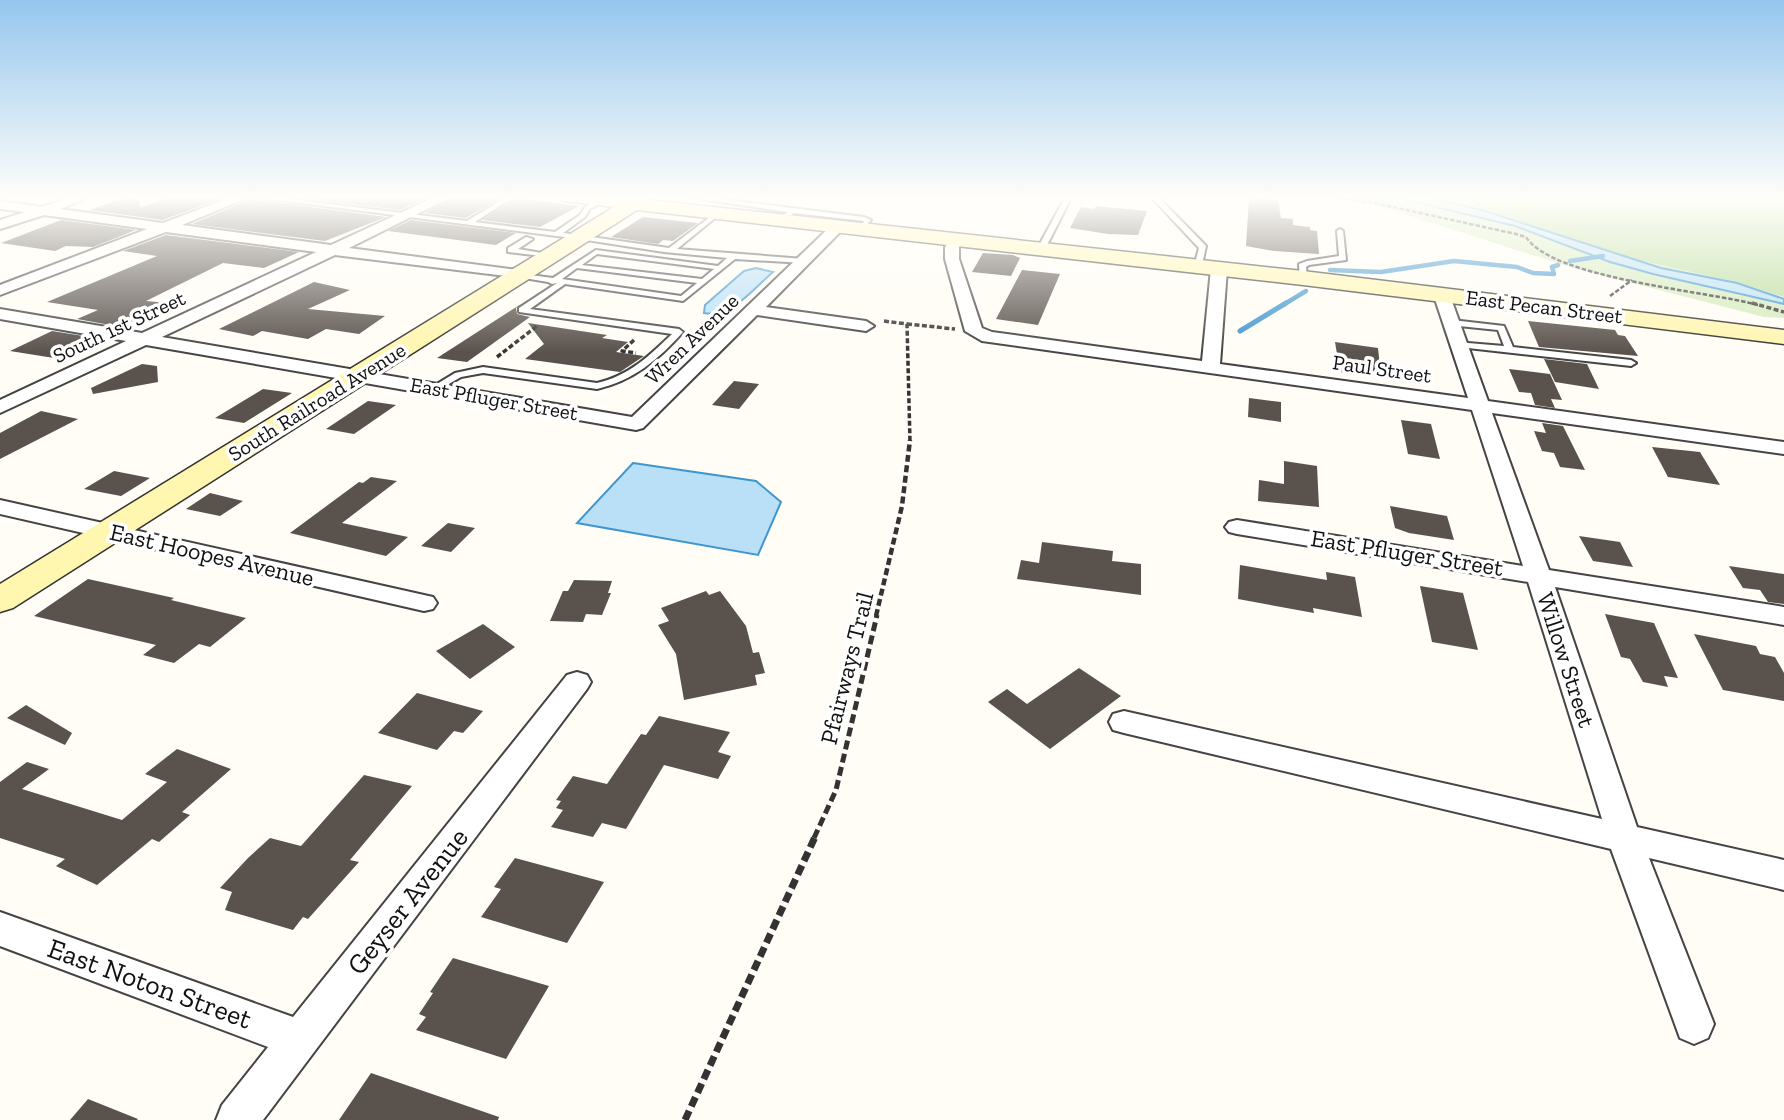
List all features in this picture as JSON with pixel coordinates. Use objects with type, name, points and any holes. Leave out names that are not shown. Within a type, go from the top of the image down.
[{"type":"main road","name":"South Railroad Avenue","points":[[0,600],[361,376],[558,248]]},
{"type":"main road","name":"East Pecan Street","points":[[1034,248],[1784,335]]},
{"type":"main road","name":"East Pecan Street","points":[[1303,278],[1596,304],[1784,335]]},
{"type":"main road","points":[[1599,312],[1710,318],[1784,326]]},
{"type":"street","points":[[0,290],[108,248]]},
{"type":"street","points":[[318,248],[518,275]]},
{"type":"street","name":"South 1st Street","points":[[0,407],[335,248]]},
{"type":"street","name":"Wren Avenue","points":[[636,424],[817,248]]},
{"type":"street","points":[[953,248],[952,259],[974,331]]},
{"type":"street","points":[[1208,268],[1211,369]]},
{"type":"street","name":"Willow Street","points":[[1442,296],[1538,574],[1625,840],[1694,1024]]},
{"type":"street","points":[[755,310],[873,323]]},
{"type":"street","name":"East Pfluger Street","points":[[0,314],[636,424]]},
{"type":"street","name":"Paul Street","points":[[974,331],[988,337],[1784,448]]},
{"type":"street","name":"East Hoopes Avenue","points":[[0,507],[424,603]]},
{"type":"street","name":"East Pfluger Street","points":[[1237,527],[1784,616]]},
{"type":"street","name":"Geyser Avenue","points":[[237,1120],[577,682]]},
{"type":"street","points":[[1124,722],[1784,875]]},
{"type":"street","name":"East Noton Street","points":[[0,929],[299,1039]]},
{"type":"lane","points":[[514,248],[511,250],[550,255]]},
{"type":"lane","points":[[664,248],[733,257],[804,261]]},
{"type":"lane","points":[[1203,248],[1208,268]]},
{"type":"lane","points":[[1303,278],[1302,266],[1343,258],[1342,248]]},
{"type":"lane","points":[[435,389],[458,375],[483,370],[597,386],[629,377],[679,332],[522,310],[596,252],[720,268]]},
{"type":"lane","points":[[518,275],[557,283],[683,299],[733,257]]},
{"type":"lane","points":[[575,266],[704,282]]},
{"type":"lane","points":[[1455,333],[1502,328],[1510,349]]},
{"type":"lane","points":[[1455,333],[1510,349],[1631,363]]},
{"type":"path","points":[[1534,248],[1564,263],[1662,288],[1752,303],[1784,312]]},
{"type":"path","points":[[873,323],[974,331]]},
{"type":"path","name":"Pfairways Trail","points":[[684,1120],[835,790],[902,506],[911,430],[907,324]]},
{"type":"path","points":[[492,361],[538,325],[543,325]]},
{"type":"green space","points":[[1511,248],[1597,248],[1619,256],[1740,283],[1784,297],[1784,318],[1764,317],[1570,267]]},
{"type":"green space","points":[[1598,248],[1784,248],[1784,297],[1740,283],[1620,256]]},
{"type":"water","points":[[1574,248],[1600,248],[1661,268],[1737,283],[1784,299],[1784,304],[1653,274]]},
{"type":"water","points":[[756,268],[773,272],[733,307],[704,313],[705,305],[744,271]]},
{"type":"water","points":[[633,463],[756,481],[781,502],[758,555],[577,523]]},
{"type":"building","points":[[37,248],[61,248],[55,251]]},
{"type":"building","points":[[130,248],[270,248],[299,252],[264,268],[223,263],[146,301],[180,304],[148,320],[138,319],[121,327],[77,319],[98,310],[47,302],[157,256],[123,251]]},
{"type":"building","points":[[1259,248],[1319,248],[1319,254]]},
{"type":"building","points":[[983,253],[1020,258],[1011,276],[972,272]]},
{"type":"building","points":[[1022,270],[1060,274],[1038,325],[996,319]]},
{"type":"building","points":[[314,282],[350,290],[308,309],[385,316],[359,334],[326,329],[308,339],[262,331],[253,336],[219,329]]},
{"type":"building","points":[[521,304],[516,308],[517,314],[530,317],[467,362],[437,358]]},
{"type":"building","points":[[1528,321],[1615,330],[1618,335],[1625,336],[1638,356],[1539,347]]},
{"type":"building","points":[[528,323],[607,335],[602,338],[628,342],[616,352],[644,356],[620,372],[525,359],[544,344]]},
{"type":"building","points":[[52,331],[96,338],[54,358],[10,351]]},
{"type":"building","points":[[1335,342],[1378,348],[1381,376],[1340,372]]},
{"type":"building","points":[[1544,359],[1587,364],[1599,389],[1555,382]]},
{"type":"building","points":[[142,364],[157,366],[158,382],[93,394],[91,388]]},
{"type":"building","points":[[1509,369],[1550,374],[1562,400],[1551,399],[1555,408],[1535,405],[1531,393],[1519,392]]},
{"type":"building","points":[[734,381],[759,384],[739,409],[712,405]]},
{"type":"building","points":[[263,389],[292,393],[244,423],[215,418]]},
{"type":"building","points":[[1249,398],[1281,402],[1281,422],[1248,417]]},
{"type":"building","points":[[368,401],[396,405],[354,434],[326,429]]},
{"type":"building","points":[[41,411],[78,419],[0,459],[0,433]]},
{"type":"building","points":[[1401,420],[1431,424],[1440,459],[1408,454]]},
{"type":"building","points":[[1542,423],[1563,426],[1585,470],[1560,467],[1554,453],[1542,451],[1534,431],[1546,433]]},
{"type":"building","points":[[1652,447],[1700,452],[1720,485],[1668,477]]},
{"type":"building","points":[[1284,461],[1317,466],[1319,507],[1258,501],[1259,480],[1284,484]]},
{"type":"building","points":[[114,471],[150,478],[121,496],[84,489]]},
{"type":"building","points":[[371,477],[397,481],[342,523],[408,537],[386,556],[290,533],[359,482],[363,483]]},
{"type":"building","points":[[210,493],[243,501],[220,516],[186,509]]},
{"type":"building","points":[[1390,506],[1447,516],[1454,540],[1409,533],[1395,528]]},
{"type":"building","points":[[448,523],[475,528],[451,552],[421,546]]},
{"type":"building","points":[[1579,536],[1620,542],[1633,567],[1593,561]]},
{"type":"building","points":[[1042,542],[1113,551],[1112,561],[1141,564],[1141,595],[1017,579],[1021,560],[1039,563]]},
{"type":"building","points":[[1240,565],[1327,580],[1326,572],[1355,577],[1362,617],[1313,608],[1314,613],[1238,599]]},
{"type":"building","points":[[1729,566],[1784,574],[1784,604],[1768,602],[1760,590],[1743,588]]},
{"type":"building","points":[[88,579],[174,598],[171,600],[246,618],[210,647],[199,644],[174,663],[143,655],[156,645],[34,616]]},
{"type":"building","points":[[574,580],[612,581],[608,593],[611,593],[602,615],[586,614],[583,622],[550,621],[563,591],[568,591]]},
{"type":"building","points":[[1420,586],[1463,593],[1478,650],[1432,642]]},
{"type":"building","points":[[706,591],[709,595],[720,591],[746,626],[753,653],[759,652],[765,673],[755,675],[757,685],[684,700],[676,654],[658,625],[669,621],[661,608]]},
{"type":"building","points":[[1605,614],[1654,623],[1678,678],[1664,676],[1668,687],[1643,682],[1630,659],[1621,657]]},
{"type":"building","points":[[483,624],[515,647],[470,679],[436,651]]},
{"type":"building","points":[[1694,634],[1756,646],[1760,654],[1775,657],[1784,673],[1784,701],[1723,690]]},
{"type":"building","points":[[1079,668],[1121,696],[1050,749],[988,702],[1007,689],[1027,704]]},
{"type":"building","points":[[417,693],[483,711],[463,733],[454,731],[437,750],[378,733]]},
{"type":"building","points":[[26,705],[72,733],[65,745],[7,718]]},
{"type":"building","points":[[659,716],[730,732],[718,752],[731,756],[718,779],[664,765],[626,829],[602,823],[593,837],[551,827],[563,810],[556,808],[561,801],[556,800],[573,776],[607,784],[641,734],[646,735]]},
{"type":"building","points":[[177,749],[231,769],[182,812],[190,815],[159,842],[152,839],[97,885],[56,866],[65,859],[0,838],[0,782],[27,762],[49,769],[22,789],[122,820],[167,782],[145,774]]},
{"type":"building","points":[[364,775],[412,786],[350,860],[359,862],[308,919],[303,917],[293,930],[225,910],[232,892],[220,888],[248,858],[270,838],[301,846]]},
{"type":"building","points":[[515,858],[604,882],[567,943],[481,917],[501,889],[494,887]]},
{"type":"building","points":[[453,958],[549,986],[506,1059],[416,1030],[426,1017],[419,1014],[433,993],[430,992]]},
{"type":"building","points":[[371,1073],[499,1117],[498,1120],[339,1120]]},
{"type":"building","points":[[88,1099],[138,1119],[70,1120]]},
{"type":"waterway","points":[[1570,261],[1603,256]]},
{"type":"waterway","points":[[1330,270],[1381,272],[1454,261],[1517,267],[1533,273],[1554,274],[1552,267],[1558,265]]},
{"type":"waterway","points":[[1283,305],[1306,291]]},
{"type":"waterway","points":[[1240,331],[1286,303]]}]
